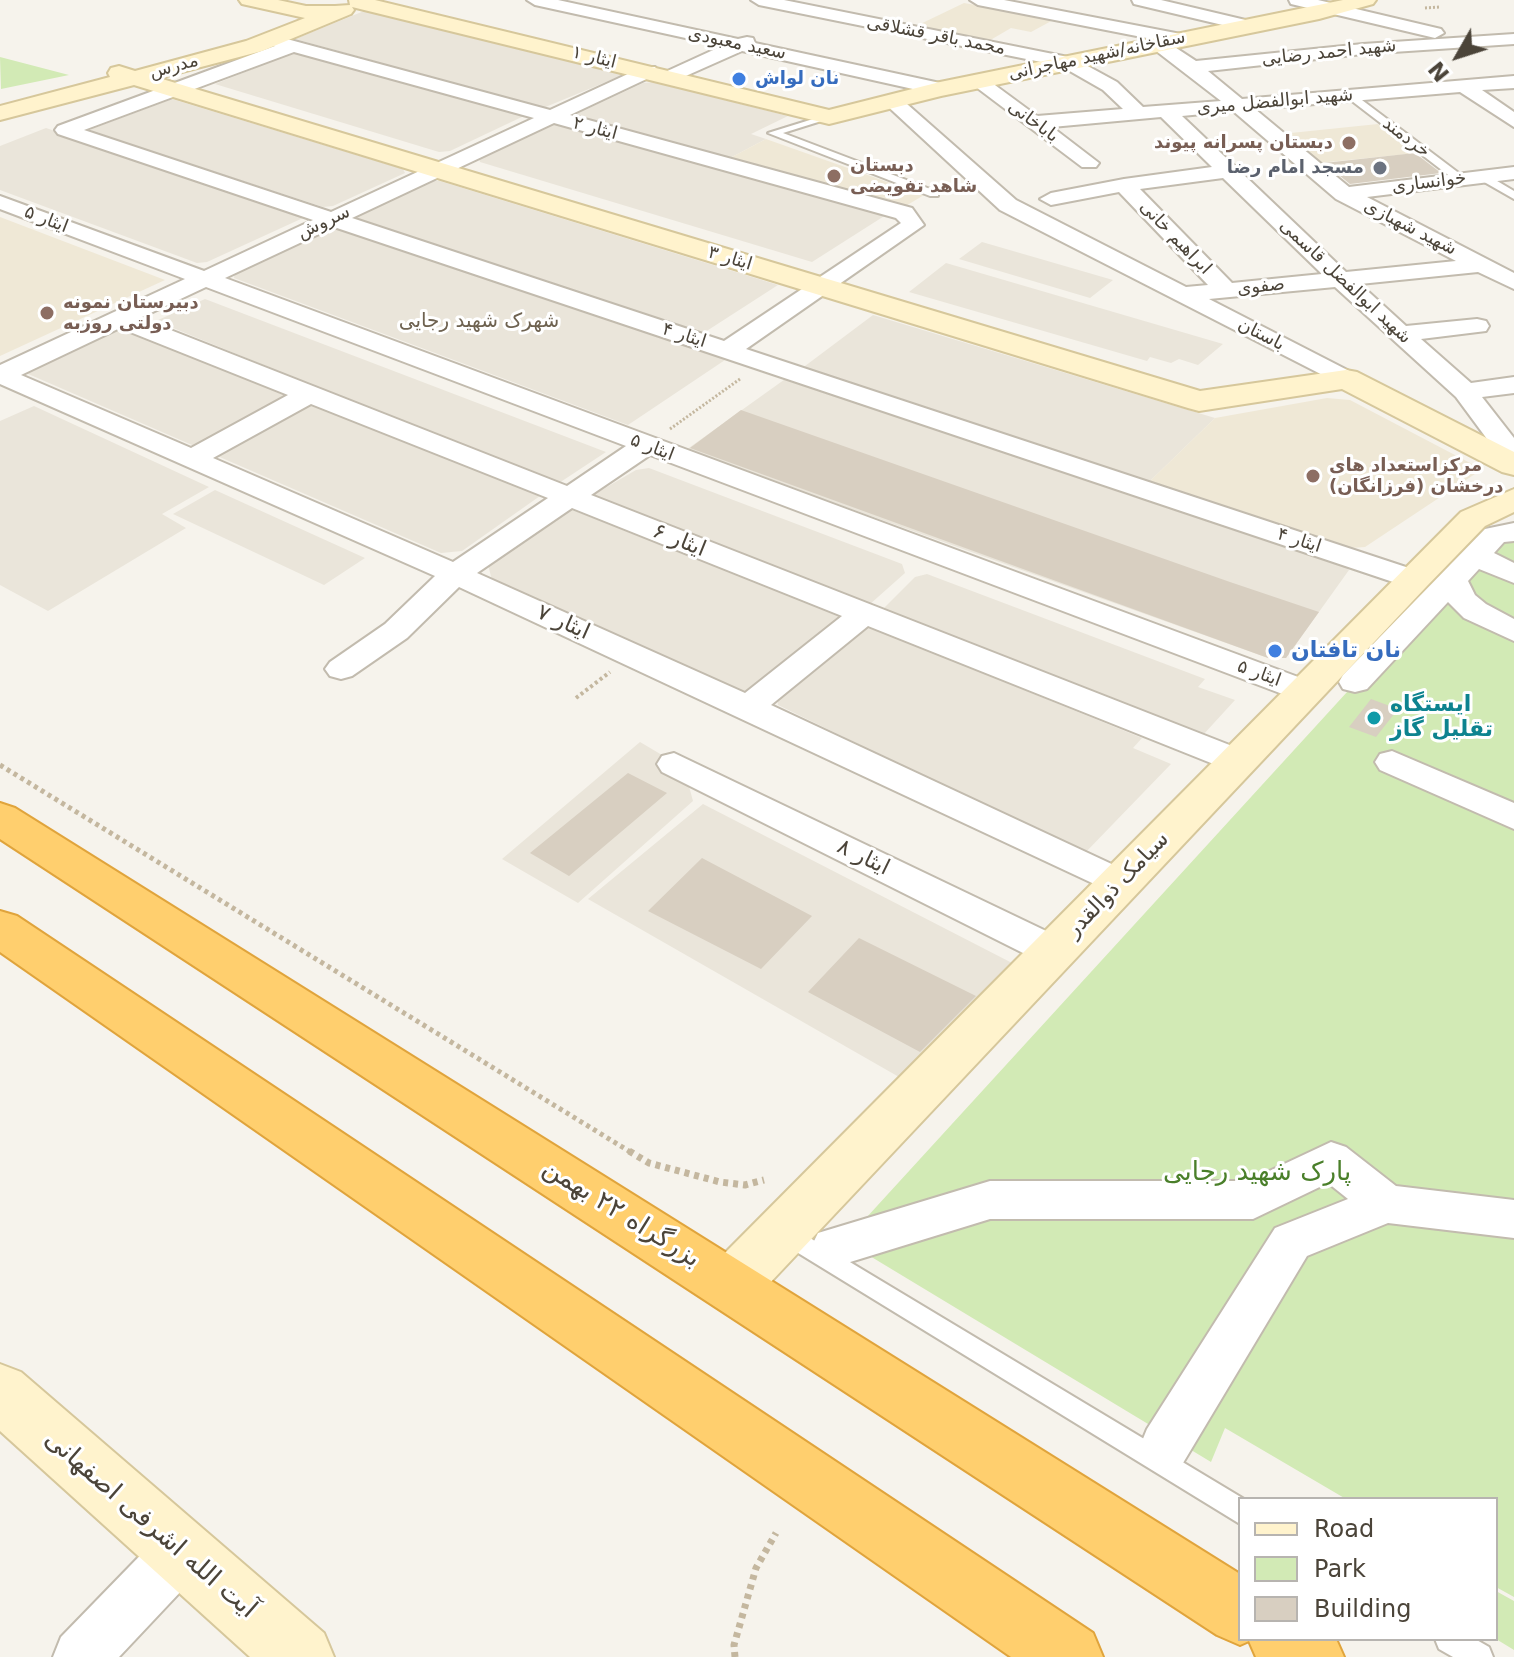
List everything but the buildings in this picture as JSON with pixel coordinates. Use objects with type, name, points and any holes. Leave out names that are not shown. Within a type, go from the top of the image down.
[{"type":"highway","name":"بزرگراه ۲۲ بهمن","points":[[0,818],[1238,1611]]},
{"type":"highway","points":[[0,928],[1069,1657]]},
{"type":"highway","points":[[1285,1641],[1310,1657]]},
{"type":"street","name":"سعید معبودی","points":[[535,0],[940,89]]},
{"type":"street","name":"محمد باقر قشلاقی","points":[[759,0],[1067,62],[1110,86],[1139,114]]},
{"type":"street","name":"سروش","points":[[0,375],[552,117],[742,44],[836,0]]},
{"type":"street","points":[[978,0],[1180,39]]},
{"type":"street","points":[[1140,0],[1248,26]]},
{"type":"street","points":[[1297,0],[1354,2],[1379,20],[1476,41],[1514,58]]},
{"type":"street","name":"ایثار ۱","points":[[258,2],[306,12],[353,4],[660,74],[829,117]]},
{"type":"street","name":"مدرس","points":[[0,113],[254,35],[265,28],[270,12],[258,2]]},
{"type":"street","name":"سقاخانه/شهید مهاجرانی","points":[[829,117],[940,89],[1354,2]]},
{"type":"street","name":"مدرس","points":[[0,105],[282,43],[353,4]]},
{"type":"street","points":[[1379,20],[1431,18],[1396,5]]},
{"type":"street","name":"شهید احمد رضایی","points":[[1192,67],[1514,39]]},
{"type":"street","points":[[173,90],[282,43]]},
{"type":"street","name":"ایثار ۲","points":[[282,43],[904,213],[913,225],[822,287]]},
{"type":"street","name":"شهید شهبازی","points":[[1157,43],[1192,67],[1344,194],[1514,282]]},
{"type":"street","points":[[1431,44],[1464,71],[1514,121]]},
{"type":"street","name":"شهید ابوالفضل میری","points":[[1036,122],[1238,105],[1308,93],[1376,94],[1464,71],[1505,82]]},
{"type":"street","points":[[1355,75],[1376,94]]},
{"type":"street","name":"ایثار ۳","points":[[126,76],[1199,401],[1346,379]]},
{"type":"street","name":"باباخانی","points":[[977,81],[1096,162],[1068,167]]},
{"type":"street","name":"ایثار ۴","points":[[173,90],[65,130],[764,363],[1432,580]]},
{"type":"street","points":[[1008,103],[1040,99]]},
{"type":"street","name":"باستان","points":[[892,101],[1008,205],[1346,379],[1513,494]]},
{"type":"street","name":"شهید ابوالفضل قاسمی","points":[[1166,111],[1340,279],[1465,392],[1503,442],[1513,494]]},
{"type":"street","points":[[1432,158],[1457,156]]},
{"type":"street","points":[[972,173],[1004,168]]},
{"type":"street","points":[[1051,199],[1227,171]]},
{"type":"street","name":"خوانساری","points":[[1344,194],[1514,173]]},
{"type":"street","name":"ابراهیم خانی","points":[[1124,185],[1227,291]]},
{"type":"street","name":"ایثار ۵","points":[[0,202],[1305,691]]},
{"type":"street","name":"صفوی","points":[[1182,295],[1482,265]]},
{"type":"street","points":[[727,350],[822,287]]},
{"type":"street","name":"ایثار ۶","points":[[120,319],[1238,761]]},
{"type":"street","points":[[1400,334],[1477,326]]},
{"type":"street","name":"ایثار ۷","points":[[0,375],[633,654],[1120,883]]},
{"type":"street","points":[[1465,392],[1514,385]]},
{"type":"street","points":[[192,459],[309,394]]},
{"type":"street","points":[[341,669],[396,631],[455,574],[646,445]]},
{"type":"street","points":[[1355,682],[1432,580],[1475,556],[1495,535],[1513,494]]},
{"type":"street","name":"سیامک ذوالقدر","points":[[731,1285],[1305,691],[1432,580],[1473,519],[1513,494]]},
{"type":"street","points":[[1475,556],[1514,575],[1509,579],[1514,596]]},
{"type":"street","points":[[1432,580],[1475,611],[1514,632]]},
{"type":"street","points":[[748,707],[864,614]]},
{"type":"street","points":[[1392,762],[1514,817]]},
{"type":"street","name":"ایثار ۸","points":[[674,764],[1053,951]]},
{"type":"street","points":[[834,1247],[990,1200],[1253,1200],[1331,1160],[1386,1204]]},
{"type":"street","points":[[1253,1200],[1291,1242]]},
{"type":"street","points":[[1165,1446],[1291,1242],[1386,1204],[1514,1219]]},
{"type":"street","name":"آیت الله اشرفی اصفهانی","points":[[0,1392],[300,1657]]},
{"type":"street","points":[[81,1657],[181,1552]]},
{"type":"lane","name":"خردمند","points":[[1351,96],[1460,179]]},
{"type":"lane","points":[[829,117],[773,133],[934,194]]},
{"type":"lane","points":[[1483,177],[1514,196]]},
{"type":"lane","points":[[782,1231],[1238,1510]]},
{"type":"lane","points":[[1452,1641],[1479,1657]]},
{"type":"path","points":[[646,445],[764,363]]},
{"type":"path","points":[[576,698],[633,654]]},
{"type":"path","points":[[0,765],[649,1163],[720,1182],[745,1185],[764,1180]]},
{"type":"path","points":[[735,1657],[734,1645],[756,1568],[776,1533]]},
{"type":"shaded area","points":[[964,3],[1055,19],[1031,32],[1011,28],[987,42],[912,28]]},
{"type":"shaded area","points":[[369,9],[623,75],[543,108],[295,39]]},
{"type":"shaded area","points":[[300,50],[526,115],[450,151],[439,152],[215,84]]},
{"type":"shaded area","points":[[654,82],[788,116],[751,134],[766,139],[730,158],[572,116],[643,83]]},
{"type":"shaded area","points":[[172,99],[403,169],[405,173],[333,206],[323,207],[92,132],[91,129]]},
{"type":"shaded area","points":[[559,122],[889,213],[812,262],[480,162],[479,159]]},
{"type":"shaded area","name":"دبستان پسرانه پیوند","points":[[1378,124],[1418,153],[1318,163],[1281,134]]},
{"type":"shaded area","points":[[46,128],[304,214],[303,218],[207,262],[197,263],[0,190],[0,146]]},
{"type":"shaded area","name":"دبستان شاهد تفویضی","points":[[766,139],[924,195],[904,207],[730,158]]},
{"type":"shaded area","points":[[431,181],[440,181],[778,285],[702,334],[358,220],[358,215]]},
{"type":"shaded area","name":"دبیرستان نمونه دولتی روزبه","points":[[0,217],[165,280],[0,356]]},
{"type":"shaded area","points":[[343,226],[728,358],[628,425],[234,278],[235,271],[331,227]]},
{"type":"shaded area","points":[[982,242],[1113,280],[1090,298],[959,259]]},
{"type":"shaded area","points":[[946,263],[1223,344],[1198,365],[1179,359],[1171,363],[1150,357],[1147,361],[909,292]]},
{"type":"shaded area","points":[[205,299],[606,452],[556,485],[156,321]]},
{"type":"shaded area","points":[[873,315],[1215,418],[1150,481],[801,369]]},
{"type":"shaded area","points":[[121,327],[540,496],[462,551],[441,553],[26,373]]},
{"type":"shaded area","points":[[788,377],[1341,562],[1349,570],[1286,658],[1268,658],[686,450]]},
{"type":"shaded area","name":"مرکزاستعداد های درخشان (فرزانگان)","points":[[1327,398],[1350,400],[1474,465],[1478,472],[1365,547],[1350,548],[1150,481],[1215,418]]},
{"type":"shaded area","points":[[34,406],[209,487],[162,514],[186,528],[48,611],[0,585],[0,421]]},
{"type":"shaded area","points":[[649,468],[902,564],[905,573],[869,605],[588,498],[636,470]]},
{"type":"shaded area","points":[[215,490],[365,558],[324,585],[173,514]]},
{"type":"shaded area","points":[[568,508],[847,619],[762,688],[742,691],[492,580],[488,565]]},
{"type":"shaded area","points":[[927,574],[1205,679],[1198,687],[1235,700],[1203,735],[883,609],[915,577]]},
{"type":"shaded area","points":[[864,625],[1142,738],[1133,748],[1171,764],[1084,854],[778,705],[777,694]]},
{"type":"shaded area","points":[[640,742],[684,768],[693,801],[578,903],[502,859]]},
{"type":"shaded area","points":[[703,804],[1014,964],[906,1081],[588,899]]},
{"type":"green space","points":[[0,57],[69,75],[1,89]]},
{"type":"green space","name":"پارک شهید رجایی","points":[[1514,526],[1514,1597],[1498,1588],[1498,1497],[1343,1497],[1225,1428],[1211,1462],[845,1241],[1497,528]]},
{"type":"green space","points":[[1498,1592],[1514,1601],[1514,1650],[1498,1640]]},
{"type":"place","name":"نان لواش","points":[[739,79]]},
{"type":"place","name":"دبستان پسرانه پیوند","points":[[1349,143]]},
{"type":"place","name":"مسجد امام رضا","points":[[1380,168]]},
{"type":"place","name":"دبستان شاهد تفویضی","points":[[834,176]]},
{"type":"place","name":"دبیرستان نمونه دولتی روزبه","points":[[47,313]]},
{"type":"place","name":"مرکزاستعداد های درخشان (فرزانگان)","points":[[1313,476]]},
{"type":"place","name":"نان تافتان","points":[[1275,651]]},
{"type":"place","name":"ایستگاه تقلیل گاز","points":[[1374,718]]},
{"type":"district","name":"شهرک شهید رجایی","points":[[479,322]]}]
